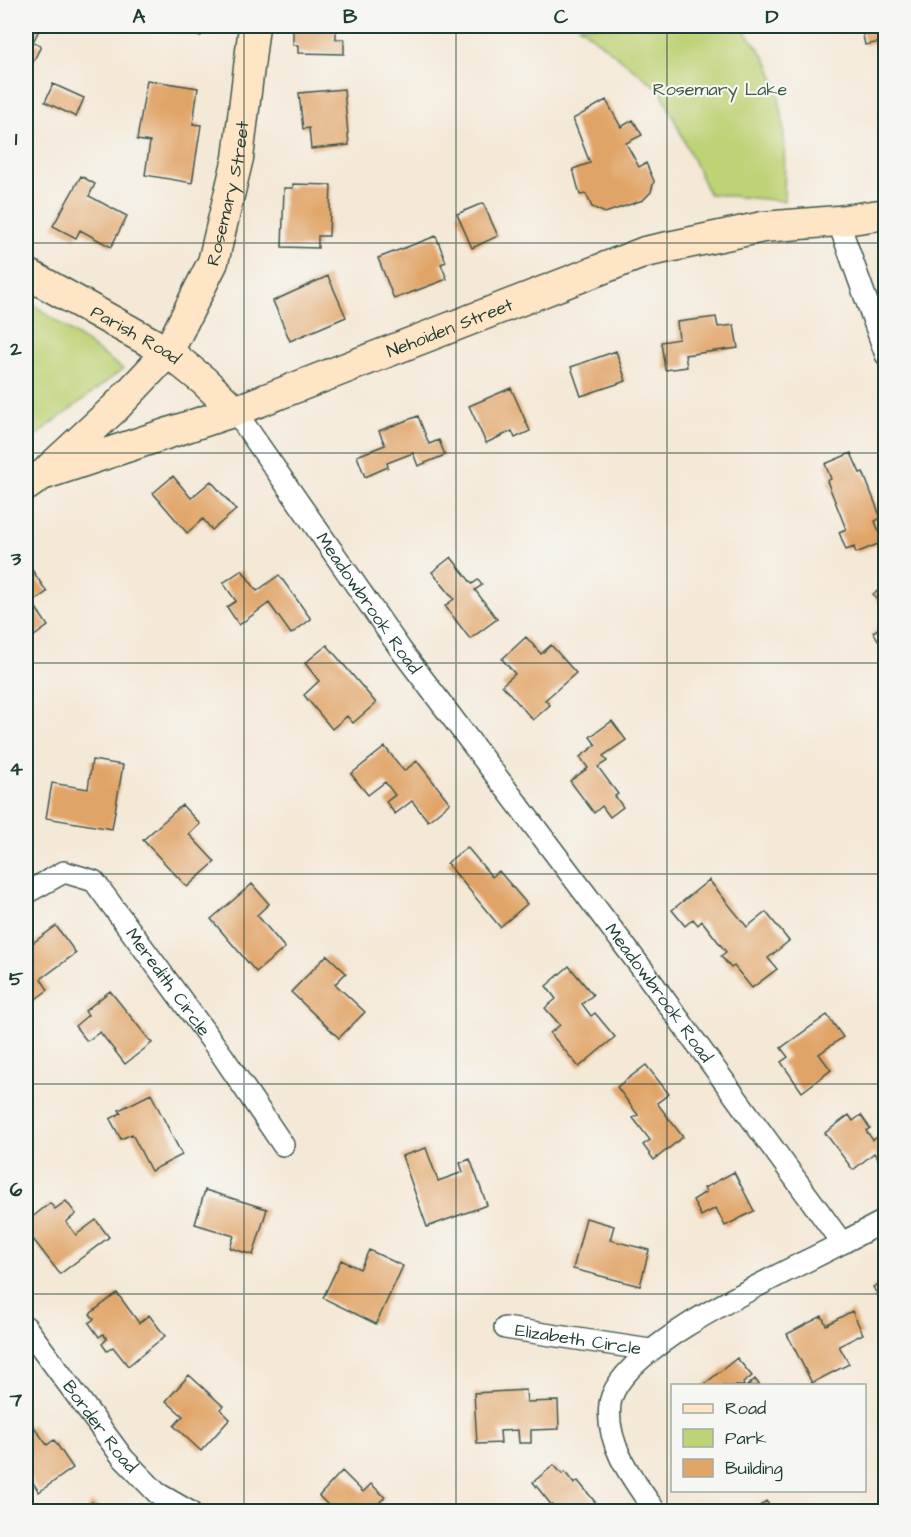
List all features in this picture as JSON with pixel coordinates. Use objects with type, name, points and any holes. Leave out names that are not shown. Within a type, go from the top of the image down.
[{"type":"street","name":"Rosemary Street","points":[[34,481],[116,407],[168,352],[213,262],[238,158],[254,26]]},
{"type":"street","name":"Nehoiden Street","points":[[34,481],[235,411],[645,252],[763,227],[838,221],[885,214]]},
{"type":"street","points":[[838,221],[885,355]]},
{"type":"street","name":"Parish Road","points":[[26,273],[168,352],[204,381],[235,411]]},
{"type":"street","name":"Meadowbrook Road","points":[[235,411],[401,650],[643,970],[842,1243]]},
{"type":"street","name":"Meredith Circle","points":[[26,893],[64,872],[94,881],[222,1055],[283,1145]]},
{"type":"street","points":[[656,1512],[624,1467],[612,1427],[610,1404],[619,1380],[650,1350],[685,1326],[885,1220]]},
{"type":"street","name":"Border Road","points":[[26,1327],[123,1458],[157,1492],[190,1512]]},
{"type":"street","name":"Elizabeth Circle","points":[[505,1328],[650,1350]]},
{"type":"green space","name":"Rosemary Lake","points":[[579,26],[740,26],[764,56],[776,83],[784,133],[784,201],[709,194],[661,91]]},
{"type":"green space","points":[[26,299],[123,369],[26,443]]},
{"type":"building","points":[[26,26],[41,26],[33,42],[41,46],[32,64],[26,61]]},
{"type":"building","points":[[168,26],[202,26],[201,36],[167,32]]},
{"type":"building","points":[[301,26],[336,26],[336,39],[344,39],[344,54],[298,53],[298,45],[293,45],[293,29],[301,28]]},
{"type":"building","points":[[861,26],[886,26],[886,41],[865,45]]},
{"type":"building","points":[[147,80],[198,88],[193,124],[201,125],[192,183],[145,175],[150,142],[137,140]]},
{"type":"building","points":[[53,84],[84,98],[76,117],[45,102]]},
{"type":"building","points":[[344,89],[349,145],[311,149],[309,128],[303,129],[299,93]]},
{"type":"building","points":[[606,100],[621,127],[633,120],[642,135],[626,143],[639,167],[646,163],[654,181],[651,192],[643,200],[605,213],[592,207],[586,194],[580,195],[573,169],[590,163],[573,119]]},
{"type":"building","points":[[81,176],[95,184],[89,196],[127,216],[111,247],[80,230],[76,238],[53,226]]},
{"type":"building","points":[[293,184],[331,185],[329,236],[318,236],[318,248],[282,247],[284,188],[293,188]]},
{"type":"building","points":[[483,203],[498,236],[472,248],[457,214]]},
{"type":"building","points":[[436,236],[446,262],[441,264],[447,279],[394,299],[378,258]]},
{"type":"building","points":[[328,276],[346,317],[290,341],[273,301]]},
{"type":"building","points":[[716,317],[718,327],[734,325],[738,348],[685,355],[687,367],[665,370],[661,342],[679,339],[677,322]]},
{"type":"building","points":[[616,351],[626,381],[581,396],[571,367]]},
{"type":"building","points":[[511,388],[530,431],[515,438],[512,431],[486,443],[469,406]]},
{"type":"building","points":[[418,416],[429,444],[439,440],[445,455],[418,466],[413,453],[387,463],[388,467],[365,477],[357,456],[385,445],[379,431]]},
{"type":"building","points":[[851,453],[860,473],[863,472],[881,518],[875,521],[883,542],[856,553],[854,547],[846,550],[839,532],[846,529],[827,481],[831,479],[825,464]]},
{"type":"building","points":[[173,476],[191,498],[211,481],[236,510],[212,530],[203,519],[187,533],[153,493]]},
{"type":"building","points":[[451,557],[472,584],[478,580],[482,585],[475,590],[497,619],[470,639],[445,606],[454,599],[432,572]]},
{"type":"building","points":[[26,561],[47,592],[32,602],[48,626],[30,639],[26,632]]},
{"type":"building","points":[[242,570],[257,591],[279,575],[311,619],[291,634],[269,603],[239,625],[227,607],[236,601],[223,583]]},
{"type":"building","points":[[886,586],[886,613],[873,594]]},
{"type":"building","points":[[886,624],[886,652],[873,632]]},
{"type":"building","points":[[526,637],[541,654],[551,645],[576,673],[545,700],[550,705],[533,720],[502,685],[515,674],[502,659]]},
{"type":"building","points":[[327,645],[376,703],[353,723],[347,716],[332,729],[304,695],[319,681],[305,663]]},
{"type":"building","points":[[612,721],[626,740],[603,756],[607,761],[598,767],[618,794],[615,796],[623,807],[610,817],[602,806],[594,813],[570,781],[588,768],[580,757],[596,745],[590,737]]},
{"type":"building","points":[[385,747],[404,771],[417,761],[450,803],[428,821],[412,801],[395,814],[386,802],[395,795],[385,782],[368,795],[351,774]]},
{"type":"building","points":[[92,760],[123,765],[112,829],[46,818],[52,783],[88,789]]},
{"type":"building","points":[[182,805],[200,824],[189,834],[215,862],[187,887],[143,840]]},
{"type":"building","points":[[467,847],[492,877],[499,871],[527,904],[500,927],[447,863]]},
{"type":"building","points":[[709,880],[747,927],[766,912],[789,941],[768,958],[777,969],[752,988],[734,966],[731,968],[721,956],[726,952],[702,921],[698,925],[693,919],[685,926],[672,910]]},
{"type":"building","points":[[252,884],[269,904],[257,915],[285,948],[256,972],[211,919]]},
{"type":"building","points":[[56,926],[76,953],[41,979],[48,990],[30,1003],[26,997],[26,948]]},
{"type":"building","points":[[327,955],[346,973],[335,984],[365,1012],[339,1038],[291,992]]},
{"type":"building","points":[[569,966],[593,995],[582,1004],[591,1016],[595,1013],[615,1037],[579,1067],[550,1033],[560,1025],[545,1008],[556,999],[546,986]]},
{"type":"building","points":[[110,991],[152,1043],[125,1064],[100,1032],[87,1041],[75,1026],[88,1015],[85,1011]]},
{"type":"building","points":[[827,1015],[843,1037],[819,1054],[831,1070],[802,1092],[781,1062],[788,1057],[781,1048]]},
{"type":"building","points":[[646,1065],[669,1094],[657,1103],[683,1137],[654,1160],[643,1145],[650,1140],[633,1118],[638,1115],[617,1087]]},
{"type":"building","points":[[151,1094],[182,1155],[151,1171],[132,1134],[121,1139],[110,1119],[121,1113],[119,1110]]},
{"type":"building","points":[[849,1115],[853,1121],[861,1115],[870,1128],[866,1131],[873,1140],[886,1131],[886,1155],[879,1160],[874,1153],[853,1170],[825,1133]]},
{"type":"building","points":[[426,1148],[438,1181],[463,1172],[460,1163],[470,1159],[487,1205],[427,1227],[402,1156]]},
{"type":"building","points":[[734,1172],[754,1211],[725,1226],[716,1208],[701,1216],[693,1200],[706,1192],[704,1188]]},
{"type":"building","points":[[205,1190],[267,1209],[253,1255],[230,1248],[234,1236],[195,1224]]},
{"type":"building","points":[[66,1201],[76,1214],[66,1222],[76,1235],[96,1220],[109,1237],[60,1274],[26,1230],[26,1222],[50,1203],[55,1209]]},
{"type":"building","points":[[586,1218],[614,1226],[610,1240],[649,1250],[640,1286],[573,1269]]},
{"type":"building","points":[[369,1250],[403,1266],[376,1324],[323,1298],[341,1260],[360,1269]]},
{"type":"building","points":[[886,1280],[886,1309],[873,1287]]},
{"type":"building","points":[[117,1293],[139,1323],[149,1315],[165,1336],[128,1366],[113,1347],[107,1351],[102,1344],[107,1339],[103,1334],[99,1337],[89,1323],[94,1319],[90,1314]]},
{"type":"building","points":[[852,1311],[863,1334],[839,1346],[849,1364],[812,1383],[787,1334],[822,1316],[826,1325]]},
{"type":"building","points":[[737,1358],[752,1376],[743,1384],[704,1384]]},
{"type":"building","points":[[189,1375],[223,1406],[220,1409],[230,1419],[201,1451],[174,1426],[183,1416],[166,1401]]},
{"type":"building","points":[[755,1379],[759,1384],[749,1384]]},
{"type":"building","points":[[526,1390],[527,1402],[558,1401],[559,1429],[531,1430],[531,1443],[519,1443],[518,1430],[500,1431],[501,1443],[477,1444],[474,1393]]},
{"type":"building","points":[[32,1424],[47,1445],[54,1440],[73,1468],[39,1492],[28,1475],[26,1477],[26,1429]]},
{"type":"building","points":[[554,1465],[562,1474],[565,1472],[574,1484],[578,1481],[600,1508],[595,1512],[557,1512],[533,1482]]},
{"type":"building","points":[[342,1471],[363,1492],[371,1484],[385,1497],[378,1504],[386,1512],[335,1512],[319,1496]]},
{"type":"building","points":[[766,1501],[772,1509],[776,1506],[780,1511],[785,1508],[787,1512],[752,1512]]},
{"type":"building","points":[[92,1502],[104,1512],[85,1512]]},
{"type":"building","points":[[886,1505],[886,1512],[873,1512]]}]
